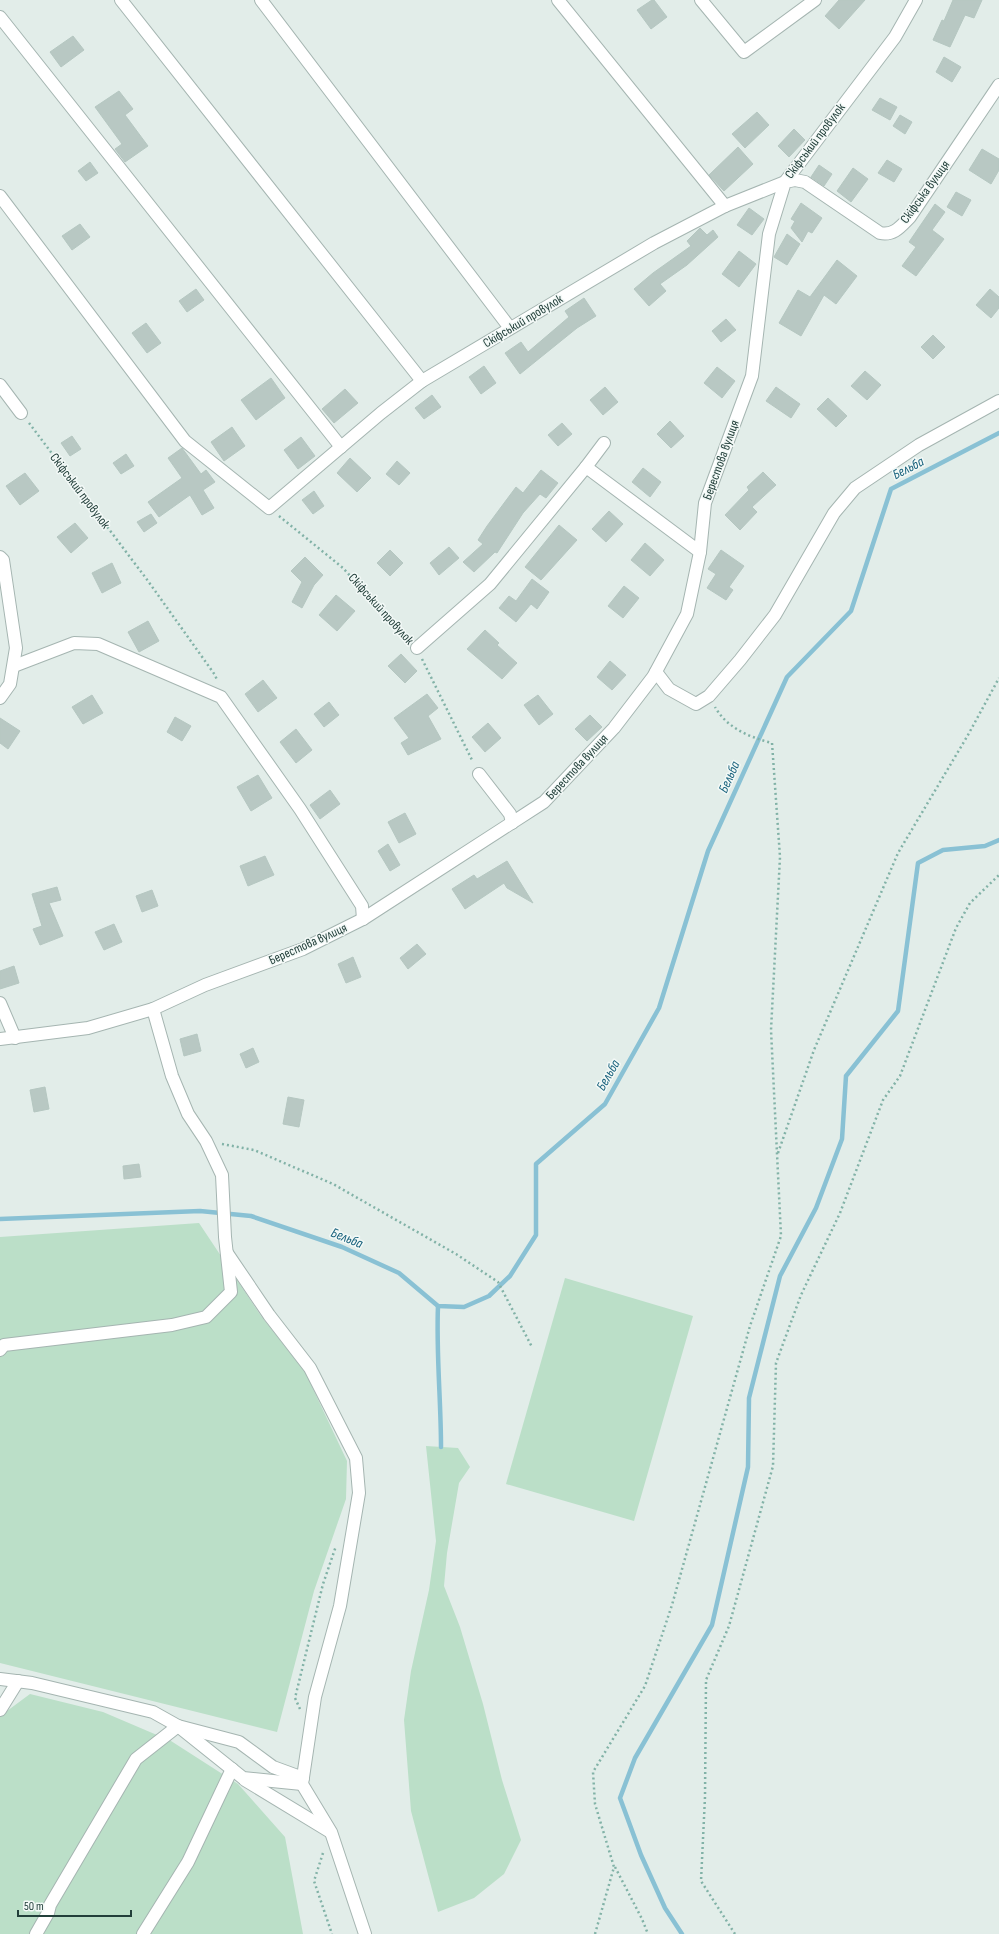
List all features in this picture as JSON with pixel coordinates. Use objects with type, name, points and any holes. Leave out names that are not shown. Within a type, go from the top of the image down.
[{"type":"street","points":[[121,0],[422,381]]},
{"type":"street","points":[[261,0],[510,328]]},
{"type":"street","points":[[558,0],[725,206]]},
{"type":"street","points":[[702,0],[744,52],[814,0]]},
{"type":"street","name":"Скіфський провулок","points":[[269,508],[422,381],[654,243],[725,206],[785,182],[895,37],[916,0]]},
{"type":"street","points":[[0,17],[341,447]]},
{"type":"street","name":"Скіфська вулиця","points":[[785,182],[796,180],[805,182],[880,233],[888,235],[895,232],[910,218],[999,85]]},
{"type":"street","name":"Берестова вулиця","points":[[0,1039],[88,1028],[153,1009],[205,985],[303,949],[363,919],[544,802],[614,728],[656,672],[687,614],[700,552],[704,503],[752,376],[769,234],[785,182]]},
{"type":"street","points":[[0,196],[185,441],[269,508]]},
{"type":"street","points":[[0,385],[21,413]]},
{"type":"street","points":[[656,672],[669,689],[696,704],[709,696],[740,660],[775,614],[834,514],[855,488],[919,444],[999,401]]},
{"type":"street","name":"Скіфський провулок","points":[[417,648],[490,584],[604,443]]},
{"type":"street","points":[[586,467],[700,552]]},
{"type":"street","points":[[0,556],[3,560],[16,648],[10,684],[0,698]]},
{"type":"street","points":[[14,666],[74,643],[98,644],[221,698],[300,809],[362,906],[363,919]]},
{"type":"street","points":[[479,774],[510,814],[512,823]]},
{"type":"street","points":[[0,1003],[15,1038]]},
{"type":"street","points":[[1,1347],[172,1326],[206,1317],[231,1292],[225,1237],[222,1175],[206,1141],[188,1114],[172,1076],[153,1009]]},
{"type":"street","points":[[227,1253],[269,1315],[310,1368],[356,1458],[359,1493],[340,1606],[315,1697],[303,1781]]},
{"type":"street","points":[[0,1679],[18,1681],[153,1712],[178,1726],[243,1778],[331,1832]]},
{"type":"street","points":[[0,1710],[18,1681]]},
{"type":"street","points":[[178,1726],[239,1742],[274,1767],[303,1781],[331,1832],[365,1934]]},
{"type":"street","points":[[36,1934],[48,1913],[50,1905],[136,1759],[178,1726]]},
{"type":"street","points":[[144,1934],[188,1862],[232,1770]]},
{"type":"street","points":[[243,1778],[303,1781]]},
{"type":"path","name":"Скіфський провулок","points":[[21,413],[185,632],[215,675],[221,698]]},
{"type":"path","name":"Скіфський провулок","points":[[269,508],[343,568],[417,648],[479,774]]},
{"type":"path","points":[[777,1155],[814,1050],[898,853],[968,735],[999,678]]},
{"type":"path","points":[[648,1934],[642,1919],[614,1867],[595,1804],[593,1772],[645,1686],[672,1605],[750,1326],[781,1236],[771,1030],[780,856],[772,744],[753,738],[725,721],[709,696]]},
{"type":"path","points":[[735,1934],[701,1882],[705,1797],[706,1680],[729,1626],[773,1466],[776,1363],[801,1295],[840,1213],[882,1100],[900,1076],[956,928],[970,903],[999,875]]},
{"type":"path","points":[[206,1141],[254,1150],[333,1184],[456,1254],[498,1282],[532,1347]]},
{"type":"path","points":[[301,1711],[295,1698],[323,1584],[337,1543]]},
{"type":"path","points":[[331,1832],[314,1881],[332,1934]]},
{"type":"path","points":[[595,1934],[614,1867]]},
{"type":"green space","points":[[199,1223],[261,1316],[305,1372],[347,1461],[346,1499],[314,1591],[277,1732],[0,1663],[0,1237]]},
{"type":"green space","points":[[565,1278],[693,1316],[634,1521],[506,1484]]},
{"type":"green space","points":[[426,1446],[458,1448],[470,1467],[459,1483],[447,1553],[444,1586],[460,1627],[483,1704],[502,1780],[521,1840],[504,1874],[474,1898],[438,1912],[411,1811],[404,1720],[411,1671],[429,1590],[436,1541]]},
{"type":"green space","points":[[30,1694],[103,1712],[171,1741],[238,1784],[285,1837],[303,1934],[0,1934],[0,1705],[7,1711]]},
{"type":"building","points":[[654,0],[667,17],[651,29],[637,10]]},
{"type":"building","points":[[839,0],[865,0],[839,29],[825,16]]},
{"type":"building","points":[[953,0],[982,0],[974,18],[965,15],[950,47],[933,40],[942,20],[944,21]]},
{"type":"building","points":[[73,36],[84,50],[61,67],[50,52]]},
{"type":"building","points":[[944,57],[961,67],[952,82],[936,72]]},
{"type":"building","points":[[119,91],[133,109],[125,115],[148,146],[125,162],[115,149],[122,144],[95,107]]},
{"type":"building","points":[[880,98],[897,107],[890,120],[872,110]]},
{"type":"building","points":[[757,112],[769,125],[745,148],[732,134]]},
{"type":"building","points":[[900,115],[912,122],[905,134],[893,126]]},
{"type":"building","points":[[794,129],[805,140],[789,157],[778,146]]},
{"type":"building","points":[[738,147],[753,164],[724,191],[709,175]]},
{"type":"building","points":[[982,149],[999,159],[999,170],[991,184],[969,170]]},
{"type":"building","points":[[887,160],[902,169],[894,182],[878,173]]},
{"type":"building","points":[[90,162],[98,173],[86,181],[78,171]]},
{"type":"building","points":[[819,165],[832,174],[824,186],[811,177]]},
{"type":"building","points":[[853,168],[868,179],[851,202],[837,191]]},
{"type":"building","points":[[956,192],[971,200],[962,216],[947,207]]},
{"type":"building","points":[[801,203],[822,218],[812,233],[808,231],[802,242],[791,228],[795,221],[791,219]]},
{"type":"building","points":[[935,204],[945,212],[932,230],[944,239],[916,276],[902,266],[916,247],[909,242]]},
{"type":"building","points":[[749,208],[764,219],[752,235],[737,225]]},
{"type":"building","points":[[80,224],[90,237],[72,250],[62,236]]},
{"type":"building","points":[[700,228],[707,235],[713,230],[718,237],[687,265],[660,284],[666,291],[649,306],[634,289],[653,273],[691,246],[687,241]]},
{"type":"building","points":[[787,234],[800,244],[787,265],[774,257]]},
{"type":"building","points":[[739,251],[756,264],[739,287],[722,274]]},
{"type":"building","points":[[837,260],[857,276],[836,304],[824,295],[801,336],[779,323],[798,290],[810,297]]},
{"type":"building","points":[[196,289],[204,300],[187,312],[179,301]]},
{"type":"building","points":[[990,289],[999,297],[999,308],[991,318],[976,305]]},
{"type":"building","points":[[584,298],[596,316],[577,328],[520,374],[505,353],[521,342],[528,352],[569,317],[565,311]]},
{"type":"building","points":[[726,319],[736,330],[721,342],[712,331]]},
{"type":"building","points":[[146,323],[161,343],[147,353],[132,333]]},
{"type":"building","points":[[933,335],[945,347],[933,359],[921,347]]},
{"type":"building","points":[[484,366],[496,383],[481,394],[469,377]]},
{"type":"building","points":[[717,367],[735,381],[722,398],[704,383]]},
{"type":"building","points":[[865,371],[881,385],[867,400],[851,386]]},
{"type":"building","points":[[271,378],[285,398],[256,420],[241,400]]},
{"type":"building","points":[[605,387],[618,402],[603,415],[590,400]]},
{"type":"building","points":[[776,387],[800,404],[791,418],[766,401]]},
{"type":"building","points":[[345,389],[358,403],[334,423],[322,409]]},
{"type":"building","points":[[432,395],[441,407],[424,419],[415,408]]},
{"type":"building","points":[[828,398],[847,416],[836,427],[817,409]]},
{"type":"building","points":[[670,421],[684,436],[671,448],[657,434]]},
{"type":"building","points":[[562,423],[572,434],[558,446],[548,435]]},
{"type":"building","points":[[232,427],[245,446],[224,461],[211,442]]},
{"type":"building","points":[[72,436],[81,449],[70,456],[61,443]]},
{"type":"building","points":[[301,437],[315,456],[298,469],[284,450]]},
{"type":"building","points":[[182,448],[201,474],[206,470],[215,482],[203,490],[214,508],[202,515],[190,495],[159,517],[148,502],[182,478],[168,458]]},
{"type":"building","points":[[126,454],[134,466],[121,474],[113,463]]},
{"type":"building","points":[[350,458],[371,478],[357,492],[337,473]]},
{"type":"building","points":[[397,461],[410,473],[399,485],[386,474]]},
{"type":"building","points":[[643,468],[661,482],[650,497],[632,482]]},
{"type":"building","points":[[541,470],[558,483],[546,498],[540,494],[523,513],[497,553],[495,552],[474,572],[463,562],[483,544],[478,540],[516,487],[523,493]]},
{"type":"building","points":[[763,472],[776,485],[752,507],[757,512],[740,530],[725,515],[749,490],[747,487]]},
{"type":"building","points":[[25,473],[39,491],[20,505],[6,486]]},
{"type":"building","points":[[314,491],[324,506],[313,514],[302,500]]},
{"type":"building","points":[[609,511],[623,524],[606,542],[592,529]]},
{"type":"building","points":[[151,514],[157,523],[144,532],[137,522]]},
{"type":"building","points":[[75,523],[88,538],[71,553],[57,537]]},
{"type":"building","points":[[559,525],[577,540],[541,580],[525,567]]},
{"type":"building","points":[[645,543],[664,560],[650,576],[631,560]]},
{"type":"building","points":[[449,547],[459,558],[439,575],[430,563]]},
{"type":"building","points":[[390,550],[403,563],[390,576],[377,563]]},
{"type":"building","points":[[721,550],[744,566],[729,587],[733,590],[726,600],[707,588],[716,574],[708,569]]},
{"type":"building","points":[[305,557],[323,575],[314,585],[302,608],[292,602],[302,582],[291,571]]},
{"type":"building","points":[[112,563],[121,583],[102,593],[92,573]]},
{"type":"building","points":[[532,579],[549,592],[537,609],[531,604],[516,622],[499,608],[509,596],[516,601]]},
{"type":"building","points":[[624,586],[639,598],[623,618],[608,606]]},
{"type":"building","points":[[336,595],[355,611],[337,631],[319,615]]},
{"type":"building","points":[[148,621],[159,641],[139,652],[128,632]]},
{"type":"building","points":[[485,630],[499,643],[497,645],[517,663],[502,679],[467,649]]},
{"type":"building","points":[[401,654],[417,671],[405,683],[388,666]]},
{"type":"building","points":[[610,661],[626,675],[612,690],[597,677]]},
{"type":"building","points":[[263,680],[277,698],[258,712],[245,694]]},
{"type":"building","points":[[427,694],[438,708],[428,716],[441,739],[408,755],[401,743],[409,738],[394,718]]},
{"type":"building","points":[[92,695],[103,713],[83,724],[72,707]]},
{"type":"building","points":[[538,695],[553,714],[539,725],[524,705]]},
{"type":"building","points":[[329,702],[339,715],[324,727],[314,714]]},
{"type":"building","points":[[590,715],[602,727],[587,741],[575,729]]},
{"type":"building","points":[[175,717],[191,726],[182,741],[167,732]]},
{"type":"building","points":[[0,718],[20,731],[8,749],[0,743]]},
{"type":"building","points":[[488,723],[501,738],[485,752],[472,737]]},
{"type":"building","points":[[296,729],[312,750],[296,763],[280,742]]},
{"type":"building","points":[[258,775],[272,798],[251,811],[237,787]]},
{"type":"building","points":[[330,790],[340,804],[320,819],[310,805]]},
{"type":"building","points":[[405,813],[416,834],[399,843],[388,822]]},
{"type":"building","points":[[388,844],[400,865],[390,871],[378,851]]},
{"type":"building","points":[[265,856],[274,875],[248,886],[240,866]]},
{"type":"building","points":[[507,861],[533,903],[507,888],[504,883],[465,909],[452,889],[474,875],[477,879]]},
{"type":"building","points":[[57,887],[61,900],[49,903],[63,936],[40,945],[33,929],[42,926],[32,894]]},
{"type":"building","points":[[152,890],[158,906],[142,912],[136,896]]},
{"type":"building","points":[[114,924],[122,942],[104,950],[95,932]]},
{"type":"building","points":[[417,944],[426,954],[408,969],[400,958]]},
{"type":"building","points":[[353,957],[361,977],[346,983],[338,964]]},
{"type":"building","points":[[14,966],[19,983],[0,989],[0,971]]},
{"type":"building","points":[[197,1034],[201,1051],[184,1056],[180,1039]]},
{"type":"building","points":[[253,1048],[259,1062],[246,1068],[240,1054]]},
{"type":"building","points":[[45,1087],[49,1109],[34,1112],[30,1090]]},
{"type":"building","points":[[288,1097],[304,1100],[299,1127],[283,1124]]},
{"type":"building","points":[[139,1164],[141,1177],[124,1179],[123,1166]]},
{"type":"waterway","name":"Бельба","points":[[0,1219],[200,1211],[251,1216],[342,1247],[399,1273],[438,1306],[464,1307],[489,1296],[510,1276],[536,1235],[536,1164],[605,1104],[659,1008],[708,851],[787,677],[851,611],[891,489],[999,433]]},
{"type":"waterway","points":[[682,1934],[665,1908],[641,1855],[620,1798],[635,1758],[712,1625],[748,1467],[749,1398],[780,1276],[816,1208],[842,1139],[846,1076],[898,1011],[918,863],[943,850],[985,846],[999,840]]},
{"type":"waterway","points":[[438,1306],[441,1447]]}]
